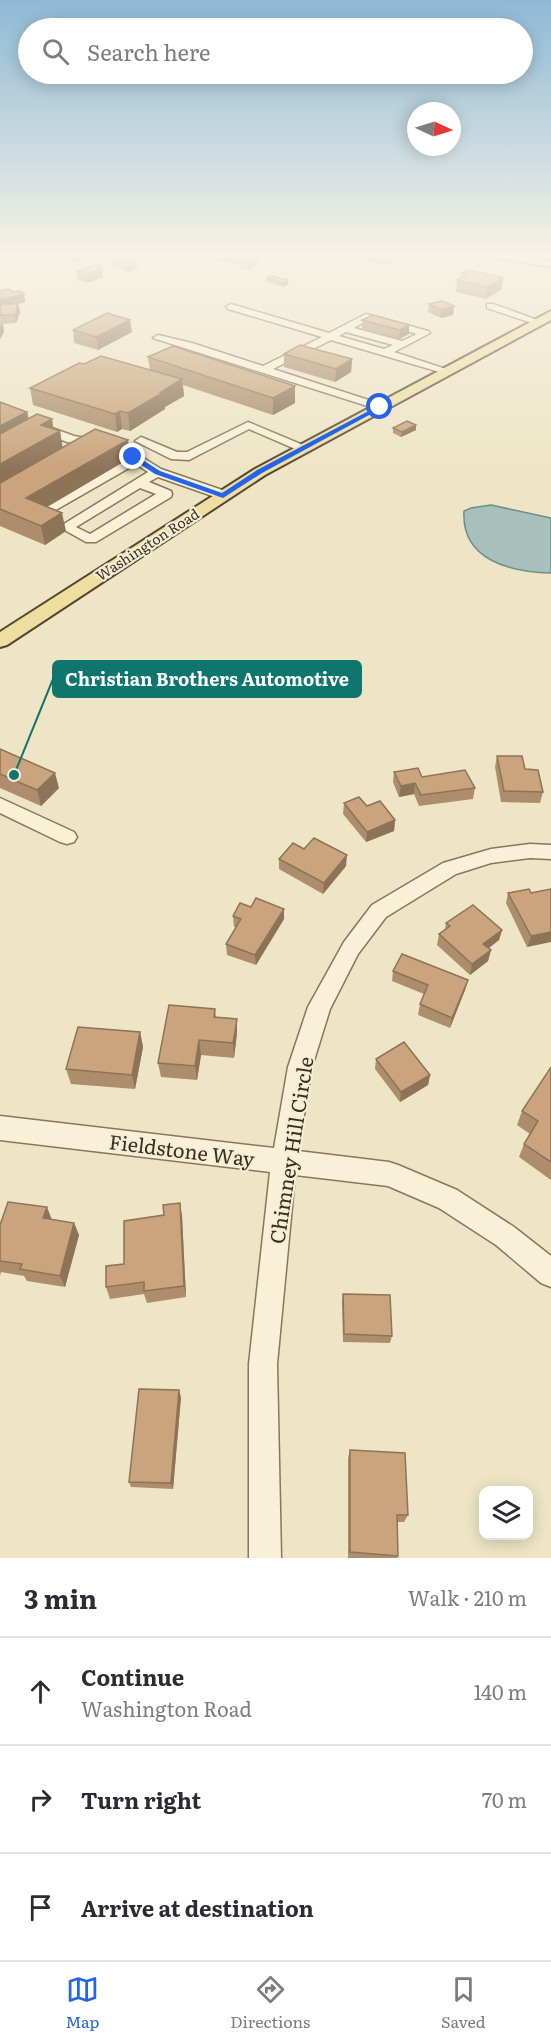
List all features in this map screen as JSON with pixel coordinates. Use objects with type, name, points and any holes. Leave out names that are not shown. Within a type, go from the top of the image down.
[{"type":"main road","name":"Washington Road","points":[[0,641],[223,495],[304,448],[533,325]]},
{"type":"street","points":[[288,325],[447,371]]},
{"type":"street","points":[[264,369],[351,325]]},
{"type":"street","points":[[384,353],[400,344],[412,342],[425,333],[394,325]]},
{"type":"street","points":[[344,328],[400,344]]},
{"type":"street","points":[[158,338],[264,369],[380,407]]},
{"type":"street","points":[[0,412],[37,431],[90,442],[136,459],[157,472],[223,495]]},
{"type":"street","points":[[141,441],[175,456],[189,456],[248,425],[304,448]]},
{"type":"street","points":[[70,454],[90,442]]},
{"type":"street","points":[[136,459],[37,515],[91,539],[166,494],[141,483]]},
{"type":"street","points":[[66,528],[157,472]]},
{"type":"street","points":[[0,804],[67,837]]},
{"type":"street","name":"Chimney Hill Circle","points":[[265,1558],[263,1364],[284,1161],[300,1067],[319,1007],[351,948],[379,911],[450,868],[491,856],[530,851],[551,852]]},
{"type":"street","name":"Fieldstone Way","points":[[0,1128],[389,1174],[448,1199],[505,1236],[551,1273]]},
{"type":"water","points":[[491,505],[551,518],[551,573],[505,566],[479,552],[465,528],[464,511]]},
{"type":"building","points":[[84,325],[121,325],[96,337],[73,330]]},
{"type":"building","points":[[380,325],[409,325],[400,330]]},
{"type":"building","points":[[300,345],[352,359],[336,369],[284,354]]},
{"type":"building","points":[[173,346],[295,386],[273,398],[148,357]]},
{"type":"building","points":[[101,356],[182,379],[128,413],[120,411],[115,414],[30,388],[79,363],[84,364]]},
{"type":"building","points":[[0,402],[27,412],[0,426]]},
{"type":"building","points":[[37,414],[52,419],[41,425],[60,431],[0,464],[0,434]]},
{"type":"building","points":[[407,421],[416,425],[402,432],[393,428]]},
{"type":"building","points":[[95,429],[128,440],[26,498],[62,513],[41,526],[0,509],[0,483]]},
{"type":"building","points":[[0,749],[55,773],[37,790],[0,774]]},
{"type":"building","points":[[497,756],[522,756],[525,769],[538,770],[543,792],[504,791]]},
{"type":"building","points":[[418,768],[422,777],[465,770],[475,788],[421,795],[415,783],[401,786],[394,772]]},
{"type":"building","points":[[359,797],[367,806],[380,801],[395,820],[367,832],[344,803]]},
{"type":"building","points":[[314,838],[347,855],[324,883],[279,859],[293,843],[304,849]]},
{"type":"building","points":[[529,889],[531,893],[551,889],[551,932],[531,936],[508,893]]},
{"type":"building","points":[[256,898],[284,909],[255,955],[226,944],[241,919],[233,916],[240,903],[251,907]]},
{"type":"building","points":[[473,905],[502,930],[483,944],[491,950],[472,964],[439,934],[450,926],[446,923]]},
{"type":"building","points":[[402,954],[468,980],[452,1018],[420,1004],[428,985],[393,971]]},
{"type":"building","points":[[169,1005],[215,1009],[214,1017],[237,1019],[233,1043],[199,1040],[195,1066],[158,1063]]},
{"type":"building","points":[[78,1027],[140,1032],[132,1075],[66,1069]]},
{"type":"building","points":[[404,1042],[430,1075],[401,1092],[376,1059]]},
{"type":"building","points":[[551,1067],[551,1162],[524,1144],[538,1121],[522,1111]]},
{"type":"building","points":[[8,1202],[47,1207],[43,1218],[74,1223],[60,1276],[20,1269],[22,1264],[0,1261],[0,1225]]},
{"type":"building","points":[[180,1203],[184,1286],[144,1291],[144,1282],[106,1287],[106,1266],[124,1264],[124,1221],[164,1215],[163,1205]]},
{"type":"building","points":[[343,1294],[390,1295],[392,1336],[344,1334]]},
{"type":"building","points":[[139,1389],[179,1390],[171,1483],[129,1482]]},
{"type":"building","points":[[350,1450],[405,1453],[408,1515],[397,1515],[398,1556],[350,1552]]},
{"type":"place","name":"Christian Brothers Automotive","points":[[14,775]]},
{"type":"route","points":[[133,457],[157,472],[223,495],[260,472],[380,407]]}]
